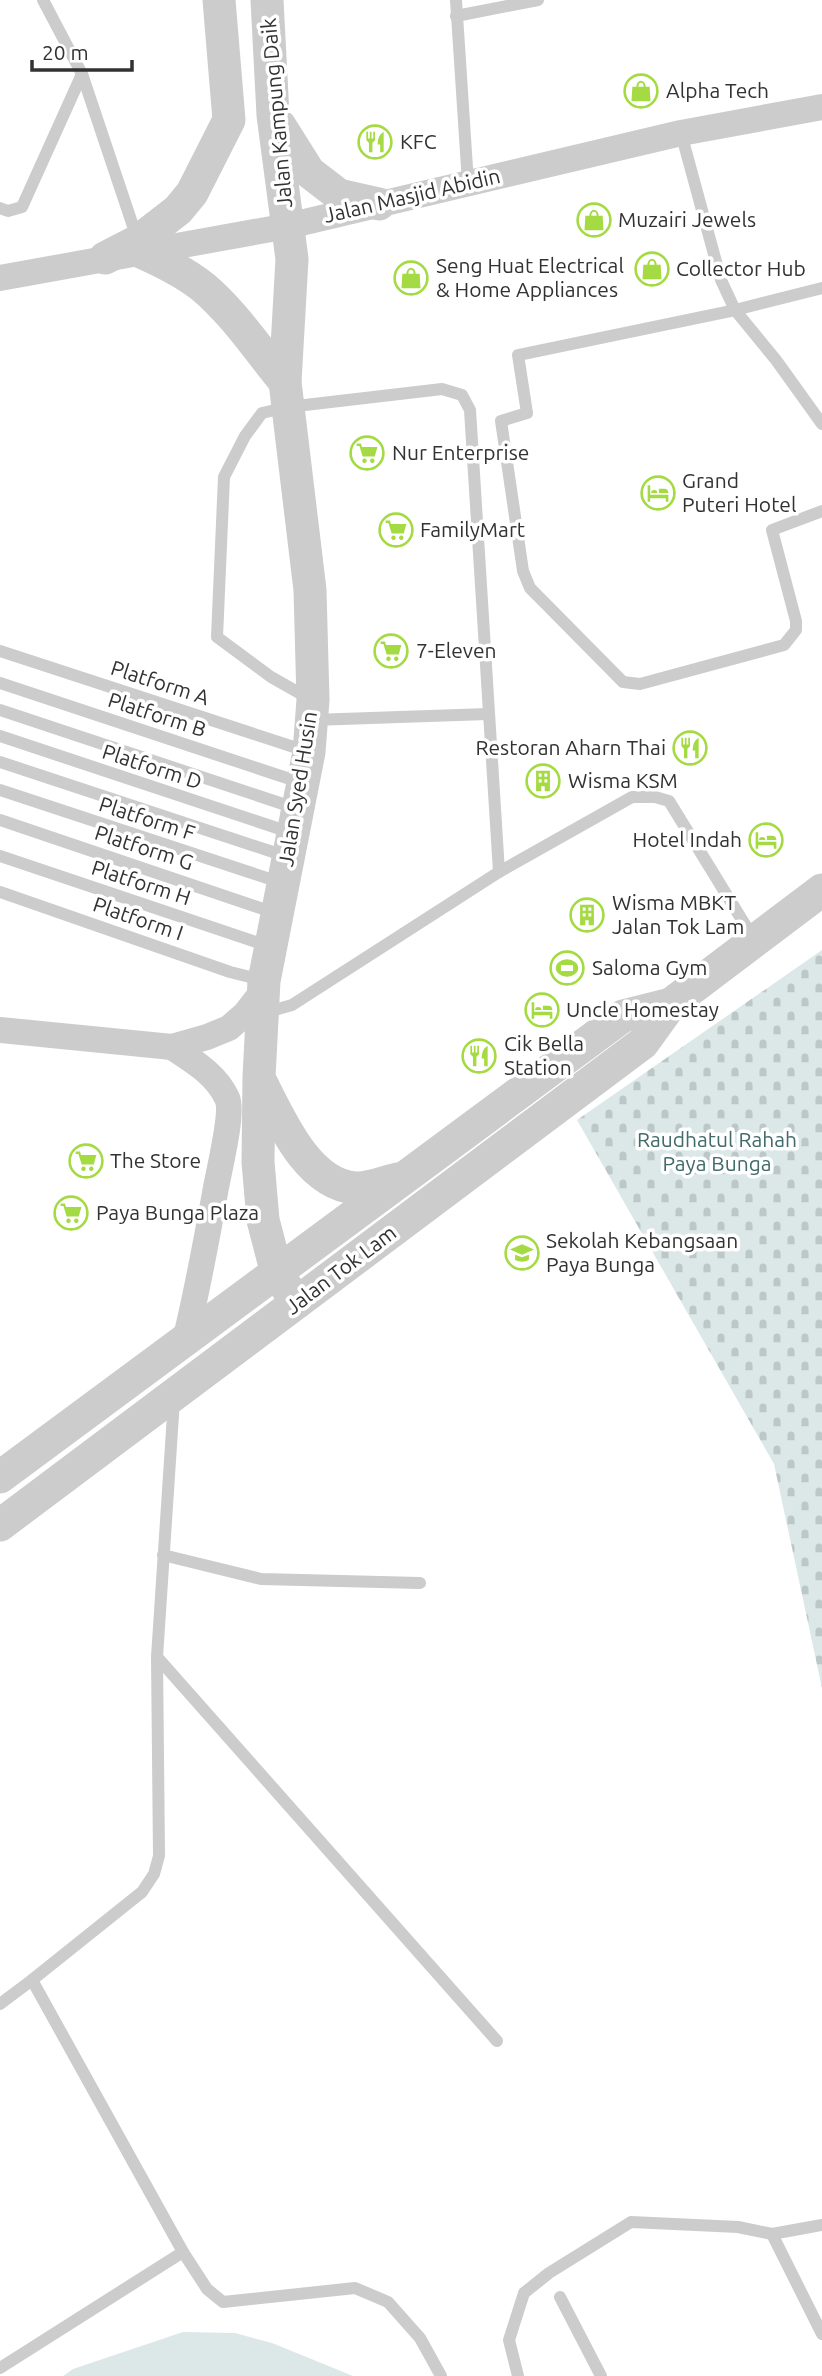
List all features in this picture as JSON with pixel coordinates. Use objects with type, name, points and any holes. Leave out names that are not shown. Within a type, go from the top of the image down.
[{"type":"street","points":[[0,278],[105,258],[140,246],[192,193],[229,120],[219,0]]},
{"type":"street","name":"Jalan Kampung Daik","points":[[267,0],[273,115],[288,226]]},
{"type":"street","name":"Jalan Masjid Abidin","points":[[140,246],[288,226],[681,133],[822,107]]},
{"type":"street","points":[[273,115],[309,172],[339,195],[379,204]]},
{"type":"street","name":"Jalan Syed Husin","points":[[288,226],[292,259],[287,395],[310,590],[312,710],[263,995],[258,1162],[263,1220],[277,1274],[297,1302]]},
{"type":"street","points":[[140,246],[179,270],[217,301],[287,395]]},
{"type":"street","name":"Jalan Tok Lam","points":[[0,1525],[643,1043],[671,1004],[822,890]]},
{"type":"street","points":[[0,1030],[172,1047],[229,1028],[263,995]]},
{"type":"street","name":"Jalan Tok Lam","points":[[0,1476],[623,1016],[671,1004]]},
{"type":"street","points":[[172,1047],[209,1074],[229,1100],[227,1128],[201,1277],[185,1341]]},
{"type":"street","points":[[259,1077],[298,1149],[330,1180],[358,1188],[409,1175]]},
{"type":"lane","points":[[43,0],[82,74],[140,246]]},
{"type":"lane","points":[[456,0],[468,183]]},
{"type":"lane","points":[[456,16],[538,0]]},
{"type":"lane","points":[[0,208],[8,211],[22,207],[82,74]]},
{"type":"lane","points":[[681,133],[721,280],[735,310],[776,360],[822,424]]},
{"type":"lane","points":[[822,288],[735,310],[518,355],[527,413],[501,421],[523,571],[530,588],[624,682],[640,684],[784,645],[796,630],[796,621],[772,530],[822,511]]},
{"type":"lane","points":[[488,714],[312,710],[217,637],[224,477],[245,436],[262,413],[287,395],[442,389],[462,395],[470,410],[499,872]]},
{"type":"lane","name":"Platform A","points":[[0,650],[292,833]]},
{"type":"lane","name":"Platform B","points":[[0,683],[292,833]]},
{"type":"lane","points":[[0,710],[292,833]]},
{"type":"lane","name":"Platform D","points":[[0,736],[292,833]]},
{"type":"lane","points":[[0,762],[292,833]]},
{"type":"lane","name":"Platform F","points":[[0,790],[292,833]]},
{"type":"lane","points":[[263,995],[292,1005],[499,872],[632,797],[656,797],[669,801],[755,941]]},
{"type":"lane","name":"Platform G","points":[[0,820],[292,833]]},
{"type":"lane","name":"Platform H","points":[[0,856],[270,947]]},
{"type":"lane","name":"Platform I","points":[[0,892],[230,972],[263,995]]},
{"type":"lane","points":[[0,2004],[142,1892],[154,1874],[159,1856],[157,1657],[174,1396]]},
{"type":"lane","points":[[163,1555],[261,1579],[420,1583]]},
{"type":"lane","points":[[157,1657],[497,2041]]},
{"type":"lane","points":[[32,1980],[183,2252],[207,2289],[223,2302],[355,2288],[388,2302],[420,2338],[441,2376]]},
{"type":"lane","points":[[518,2376],[509,2340],[524,2293],[549,2273],[631,2222],[738,2227],[772,2234],[822,2225]]},
{"type":"lane","points":[[772,2234],[822,2334]]},
{"type":"lane","points":[[0,2368],[183,2252]]},
{"type":"lane","points":[[560,2297],[601,2376]]},
{"type":"green space","name":"Raudhatul Rahah Paya Bunga","points":[[822,950],[822,1688],[774,1464],[577,1120]]},
{"type":"green space","points":[[183,2332],[235,2333],[272,2343],[353,2376],[63,2376],[73,2369]]},
{"type":"place","name":"Alpha Tech","points":[[641,91]]},
{"type":"place","name":"KFC","points":[[375,142]]},
{"type":"place","name":"Muzairi Jewels","points":[[594,220]]},
{"type":"place","name":"Collector Hub","points":[[652,269]]},
{"type":"place","name":"Seng Huat Electrical & Home Appliances","points":[[411,278]]},
{"type":"place","name":"Nur Enterprise","points":[[367,453]]},
{"type":"place","name":"Grand Puteri Hotel","points":[[658,493]]},
{"type":"place","name":"FamilyMart","points":[[396,530]]},
{"type":"place","name":"7-Eleven","points":[[391,651]]},
{"type":"place","name":"Restoran Aharn Thai","points":[[690,748]]},
{"type":"place","name":"Wisma KSM","points":[[543,781]]},
{"type":"place","name":"Hotel Indah","points":[[766,840]]},
{"type":"place","name":"Wisma MBKT Jalan Tok Lam","points":[[587,915]]},
{"type":"place","name":"Saloma Gym","points":[[567,968]]},
{"type":"place","name":"Uncle Homestay","points":[[542,1010]]},
{"type":"place","name":"Cik Bella Station","points":[[479,1056]]},
{"type":"place","name":"The Store","points":[[86,1161]]},
{"type":"place","name":"Paya Bunga Plaza","points":[[71,1213]]},
{"type":"place","name":"Sekolah Kebangsaan Paya Bunga","points":[[522,1253]]}]
